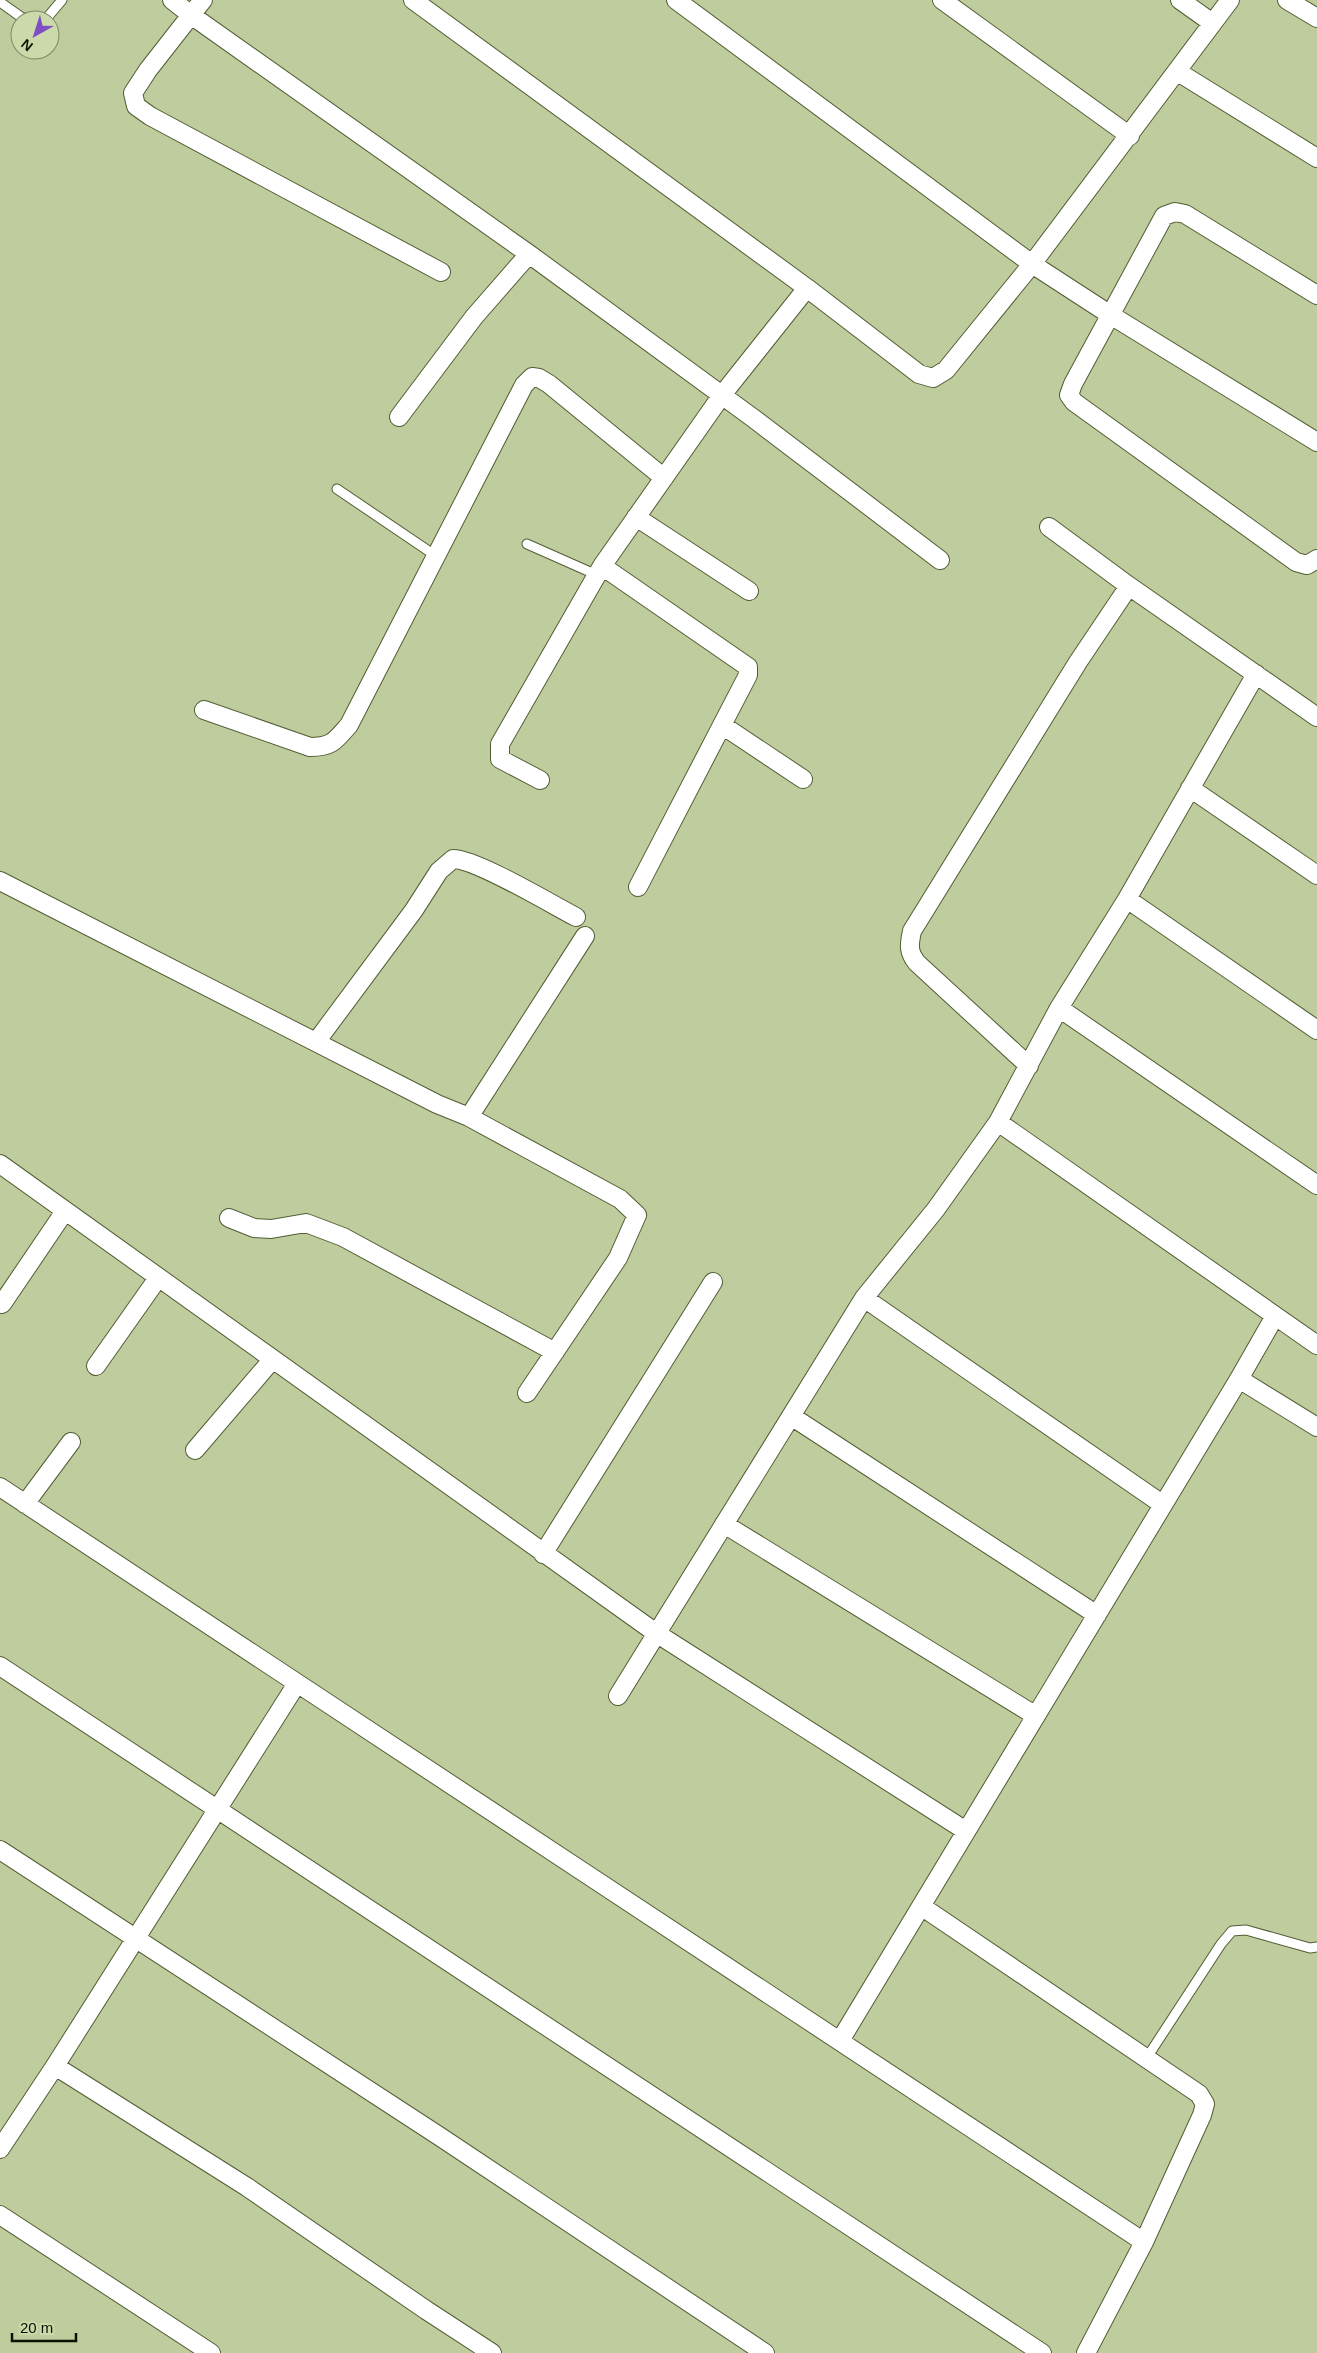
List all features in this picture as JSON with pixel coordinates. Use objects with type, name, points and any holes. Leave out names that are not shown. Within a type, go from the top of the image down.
[{"type":"street","points":[[172,0],[529,254],[722,395],[940,560]]},
{"type":"street","points":[[203,0],[148,70],[133,93],[136,106],[159,121],[441,272]]},
{"type":"street","points":[[413,0],[806,288],[919,374],[933,378],[946,370],[1032,264],[1178,72],[1211,22],[1230,0]]},
{"type":"street","points":[[676,0],[1032,264],[1109,314],[1317,442]]},
{"type":"street","points":[[942,0],[1130,136]]},
{"type":"street","points":[[1180,0],[1211,22]]},
{"type":"street","points":[[1287,0],[1317,18]]},
{"type":"street","points":[[1178,72],[1317,158]]},
{"type":"street","points":[[1317,295],[1185,214],[1174,212],[1164,216],[1109,314],[1069,395],[1074,402],[1296,562],[1307,565],[1317,559]]},
{"type":"street","points":[[399,417],[474,317],[529,254]]},
{"type":"street","points":[[540,780],[500,760],[500,744],[600,571],[636,517],[722,395],[806,288]]},
{"type":"street","points":[[204,710],[310,747],[325,747],[335,741],[349,725],[524,386],[532,377],[539,378],[549,384],[664,478]]},
{"type":"street","points":[[636,517],[749,591]]},
{"type":"street","points":[[1049,527],[1129,586],[1317,717]]},
{"type":"street","points":[[600,571],[748,667],[748,675],[638,887]]},
{"type":"street","points":[[1029,1066],[917,963],[910,954],[909,943],[912,931],[1078,662],[1129,586]]},
{"type":"street","points":[[618,1696],[864,1298],[936,1209],[998,1122],[1059,1008],[1127,899],[1256,674]]},
{"type":"street","points":[[722,725],[803,779]]},
{"type":"street","points":[[1190,788],[1317,875]]},
{"type":"street","points":[[316,1042],[414,910],[439,871],[453,859],[462,859],[480,867],[576,917]]},
{"type":"street","points":[[0,881],[437,1104],[469,1117],[620,1199],[632,1208],[637,1215],[618,1258],[527,1393]]},
{"type":"street","points":[[1127,899],[1317,1030]]},
{"type":"street","points":[[469,1117],[585,936]]},
{"type":"street","points":[[1059,1008],[1317,1186]]},
{"type":"street","points":[[998,1122],[1317,1345]]},
{"type":"street","points":[[0,1164],[656,1633],[966,1831]]},
{"type":"street","points":[[2,1304],[65,1211]]},
{"type":"street","points":[[228,1218],[254,1228],[271,1229],[306,1223],[319,1227],[343,1237],[555,1352]]},
{"type":"street","points":[[96,1366],[158,1278]]},
{"type":"street","points":[[544,1554],[713,1282]]},
{"type":"street","points":[[864,1298],[1162,1504]]},
{"type":"street","points":[[841,2039],[1097,1616],[1275,1316]]},
{"type":"street","points":[[195,1450],[272,1360]]},
{"type":"street","points":[[1239,1379],[1317,1427]]},
{"type":"street","points":[[791,1416],[1097,1616]]},
{"type":"street","points":[[26,1504],[71,1442]]},
{"type":"street","points":[[0,1487],[296,1685],[841,2039],[1144,2242]]},
{"type":"street","points":[[724,1524],[1036,1716]]},
{"type":"street","points":[[0,1666],[1042,2353]]},
{"type":"street","points":[[0,2148],[55,2066],[296,1685]]},
{"type":"street","points":[[0,1850],[439,2136],[765,2353]]},
{"type":"street","points":[[921,1906],[1199,2094],[1205,2104],[1202,2115],[1144,2242],[1086,2353]]},
{"type":"street","points":[[55,2066],[247,2187],[492,2353]]},
{"type":"street","points":[[0,2215],[211,2353]]},
{"type":"lane","points":[[54,10],[62,0]]},
{"type":"lane","points":[[0,2],[11,10]]},
{"type":"lane","points":[[337,489],[436,556]]},
{"type":"lane","points":[[527,544],[600,571]]},
{"type":"lane","points":[[1146,2059],[1221,1944],[1232,1931],[1246,1930],[1310,1948],[1317,1948]]}]
